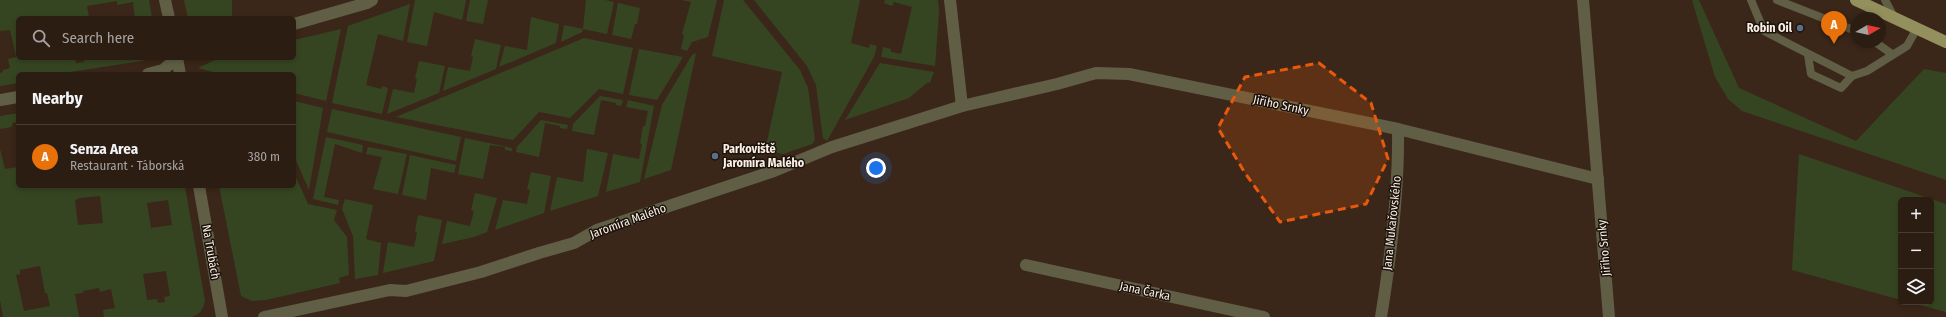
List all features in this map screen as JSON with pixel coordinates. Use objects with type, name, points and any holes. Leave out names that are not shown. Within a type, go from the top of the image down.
[{"type":"main road","points":[[1856,0],[1946,42]]},
{"type":"street","points":[[165,0],[169,16]]},
{"type":"street","points":[[296,23],[367,3],[372,0]]},
{"type":"street","points":[[950,0],[962,106]]},
{"type":"street","name":"Jiřího Srnky","points":[[1583,0],[1609,317]]},
{"type":"street","points":[[156,72],[163,70],[175,60]]},
{"type":"street","points":[[177,60],[180,72]]},
{"type":"street","name":"Jiřího Srnky","points":[[962,106],[1096,73],[1129,74],[1398,129],[1598,179]]},
{"type":"street","points":[[0,100],[16,97]]},
{"type":"street","name":"Jaromíra Malého","points":[[264,317],[390,290],[406,291],[481,272],[574,243],[597,230],[728,187],[832,148],[962,106]]},
{"type":"street","name":"Jana Mukařovského","points":[[1381,317],[1392,240],[1397,175],[1398,129]]},
{"type":"street","name":"Na Trubách","points":[[199,188],[222,317]]},
{"type":"street","name":"Jana Čarka","points":[[1026,265],[1264,317]]},
{"type":"lane","points":[[1751,0],[1764,31],[1808,55],[1852,76]]},
{"type":"lane","points":[[1777,0],[1850,29]]},
{"type":"lane","points":[[1886,0],[1894,17]]},
{"type":"lane","points":[[1808,55],[1811,74],[1841,88],[1852,76],[1867,71],[1907,46],[1917,28]]},
{"type":"lane","points":[[1884,48],[1892,54]]},
{"type":"highlighted area","points":[[1319,63],[1371,103],[1388,159],[1366,204],[1280,222],[1245,173],[1218,128],[1245,77]]},
{"type":"green space","points":[[0,0],[149,0],[152,16],[135,16],[133,2],[117,5],[117,1],[87,6],[89,16],[16,16],[16,57],[10,30],[0,31]]},
{"type":"green space","points":[[184,0],[232,0],[232,16],[188,16]]},
{"type":"green space","points":[[415,0],[466,0],[462,20],[434,12],[427,46],[407,42]]},
{"type":"green space","points":[[470,0],[488,0],[483,24],[466,21]]},
{"type":"green space","points":[[586,0],[605,0],[614,2],[607,34],[583,29]]},
{"type":"green space","points":[[682,0],[717,0],[708,37],[692,42],[687,51],[681,49],[684,35],[682,34],[691,2]]},
{"type":"green space","points":[[724,0],[743,0],[800,70],[808,88],[815,140],[812,144],[783,154],[774,152],[766,146],[782,72],[712,56]]},
{"type":"green space","points":[[754,0],[860,0],[851,43],[869,48],[870,44],[877,46],[874,57],[827,141],[823,138],[816,85],[807,66]]},
{"type":"green space","points":[[885,0],[938,0],[939,12],[935,66],[881,57],[883,47],[891,49],[891,52],[901,54],[912,7],[894,2],[892,6],[884,3]]},
{"type":"green space","points":[[1692,0],[1699,0],[1739,88],[1856,141],[1924,69],[1946,73],[1946,180],[1742,111],[1728,99],[1715,77]]},
{"type":"green space","points":[[618,3],[640,8],[637,24],[635,24],[631,39],[612,35]]},
{"type":"green space","points":[[410,4],[403,41],[378,34],[366,85],[381,89],[382,86],[388,88],[382,114],[332,103],[348,26]]},
{"type":"green space","points":[[531,17],[559,24],[556,43],[499,67],[505,46],[527,50]]},
{"type":"green space","points":[[564,25],[583,29],[582,32],[561,42]]},
{"type":"green space","points":[[341,29],[326,101],[296,94],[296,72],[213,72],[198,68],[215,60],[296,60],[296,40]]},
{"type":"green space","points":[[584,38],[633,48],[623,94],[599,89],[570,118],[539,112],[513,140],[396,117]]},
{"type":"green space","points":[[475,39],[501,45],[496,69],[443,91],[448,67],[470,71],[473,57],[471,56]]},
{"type":"green space","points":[[639,49],[683,57],[657,100],[629,95]]},
{"type":"green space","points":[[696,53],[671,170],[644,179],[662,105],[692,55]]},
{"type":"green space","points":[[16,57],[16,60],[75,60],[76,63],[84,62],[84,60],[144,60],[70,72],[16,72],[16,83],[0,86],[0,73],[3,72],[3,70],[10,68],[8,59]]},
{"type":"green space","points":[[419,61],[445,66],[439,93],[387,114],[393,89],[414,93],[417,79],[415,78]]},
{"type":"green space","points":[[880,63],[934,72],[930,83],[928,82],[909,98],[845,120]]},
{"type":"green space","points":[[600,96],[623,100],[621,106],[616,105],[616,103],[601,100],[594,135],[572,131],[573,124]]},
{"type":"green space","points":[[628,100],[654,106],[640,182],[606,192],[613,154],[639,159],[643,126],[645,126],[648,111],[626,107]]},
{"type":"green space","points":[[296,101],[323,108],[309,190],[296,161]]},
{"type":"green space","points":[[332,109],[461,137],[456,161],[327,132]]},
{"type":"green space","points":[[16,113],[16,122],[14,122],[11,127],[0,129],[0,116]]},
{"type":"green space","points":[[541,120],[568,125],[567,129],[545,123],[539,157],[516,152],[517,147]]},
{"type":"green space","points":[[326,137],[363,145],[362,153],[335,144],[324,197],[339,200],[338,205],[313,199]]},
{"type":"green space","points":[[465,138],[512,148],[512,151],[505,150],[505,147],[490,145],[483,179],[458,174]]},
{"type":"green space","points":[[368,147],[407,154],[398,194],[373,189],[382,157],[366,154]]},
{"type":"green space","points":[[0,149],[5,169],[16,167],[16,188],[185,188],[205,301],[202,309],[197,315],[191,317],[104,317],[103,310],[115,308],[111,289],[100,292],[99,288],[75,294],[79,317],[3,317],[0,300]],"holes":[[[100,196],[103,223],[78,225],[75,200],[79,198]],[[168,200],[172,225],[151,228],[147,203]],[[40,266],[45,293],[47,293],[50,306],[24,311],[16,275],[20,274],[20,270]],[[166,271],[170,296],[164,297],[165,302],[158,303],[157,299],[147,300],[143,274]]]},
{"type":"green space","points":[[587,149],[608,153],[598,196],[550,211],[557,177],[583,182]]},
{"type":"green space","points":[[1799,154],[1925,197],[1898,197],[1898,299],[1792,270]]},
{"type":"green space","points":[[410,155],[456,165],[454,173],[431,168],[426,200],[402,195]]},
{"type":"green space","points":[[531,172],[551,176],[544,213],[495,230],[503,200],[527,204],[530,190],[527,189]]},
{"type":"green space","points":[[296,177],[308,204],[337,210],[334,220],[347,237],[349,275],[339,278],[340,283],[266,300],[252,301],[241,296],[219,188],[296,188]]},
{"type":"green space","points":[[475,193],[497,198],[487,232],[474,237],[442,244],[447,221],[470,226],[474,211],[471,210]]},
{"type":"green space","points":[[345,199],[373,205],[366,239],[381,243],[378,275],[355,279],[353,236],[342,209]]},
{"type":"green space","points":[[1934,200],[1946,204],[1946,312],[1919,305],[1934,305]]},
{"type":"green space","points":[[418,215],[442,220],[434,261],[383,273],[388,242],[414,247],[417,233],[415,231]]},
{"type":"place","name":"Robin Oil","points":[[1800,28]]},
{"type":"place","name":"Senza Area","points":[[1834,44]]},
{"type":"place","name":"Parkoviště Jaromíra Malého","points":[[715,156]]}]
